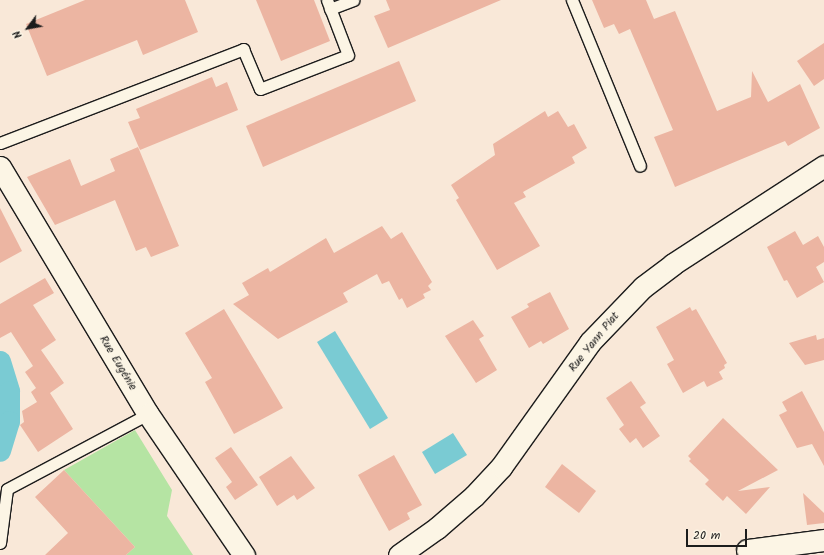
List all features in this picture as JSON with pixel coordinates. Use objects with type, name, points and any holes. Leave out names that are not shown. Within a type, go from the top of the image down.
[{"type":"street","name":"Rue Eugénie","points":[[0,166],[148,414],[244,555]]},
{"type":"street","name":"Rue Yann Piat","points":[[399,555],[437,528],[474,496],[502,467],[590,342],[643,287],[673,264],[824,166]]},
{"type":"street","points":[[747,550],[824,540]]},
{"type":"lane","points":[[0,143],[243,49],[260,89],[348,55],[328,5],[353,0]]},
{"type":"lane","points":[[572,0],[640,166]]},
{"type":"lane","points":[[0,543],[7,489],[148,414]]},
{"type":"green space","points":[[135,430],[172,490],[167,516],[193,555],[126,555],[135,547],[64,470]]},
{"type":"water","points":[[335,331],[388,418],[370,429],[317,342]]},
{"type":"water","points":[[453,433],[467,455],[435,474],[422,452]]},
{"type":"building","points":[[85,0],[185,0],[198,32],[143,55],[137,40],[47,76],[26,24]]},
{"type":"building","points":[[256,0],[314,0],[330,41],[281,61]]},
{"type":"building","points":[[386,0],[501,0],[388,48],[374,16],[390,10]]},
{"type":"building","points":[[592,0],[646,0],[654,19],[675,11],[717,111],[751,97],[752,71],[768,102],[800,84],[820,128],[788,146],[785,141],[675,187],[654,137],[673,130],[630,29],[619,34],[614,24],[604,28]]},
{"type":"building","points":[[824,43],[824,79],[814,86],[797,61]]},
{"type":"building","points":[[399,61],[416,101],[263,167],[246,126]]},
{"type":"building","points":[[212,77],[216,87],[227,82],[238,110],[140,150],[128,122],[140,118],[136,109]]},
{"type":"building","points":[[545,111],[548,117],[558,111],[568,127],[574,124],[587,148],[572,157],[575,163],[523,192],[526,197],[514,203],[540,246],[497,270],[456,200],[459,198],[451,185],[495,155],[493,144]]},
{"type":"building","points":[[138,147],[179,246],[151,257],[146,247],[136,251],[115,200],[55,225],[27,177],[70,159],[81,186],[115,171],[110,159]]},
{"type":"building","points":[[0,208],[22,251],[0,263]]},
{"type":"building","points":[[382,226],[391,239],[402,232],[432,282],[428,286],[431,290],[423,294],[425,298],[407,308],[402,298],[399,300],[389,281],[382,284],[377,274],[343,293],[348,302],[278,339],[233,304],[249,295],[242,283],[268,268],[270,272],[326,238],[334,253]]},
{"type":"building","points":[[795,231],[803,245],[818,236],[824,247],[824,262],[816,267],[824,282],[797,298],[787,280],[784,281],[767,247]]},
{"type":"building","points":[[45,278],[54,293],[33,305],[56,340],[41,350],[64,383],[50,393],[73,429],[38,452],[20,425],[24,422],[22,411],[37,402],[31,392],[36,388],[25,372],[33,366],[11,332],[0,338],[0,304]]},
{"type":"building","points":[[550,292],[569,329],[543,344],[541,341],[529,348],[511,317],[529,307],[527,304]]},
{"type":"building","points":[[690,307],[692,311],[696,309],[727,363],[724,365],[725,368],[719,372],[723,379],[707,387],[704,381],[683,393],[667,364],[674,360],[656,327]]},
{"type":"building","points":[[224,309],[283,408],[234,434],[205,382],[212,378],[185,333]]},
{"type":"building","points":[[473,320],[484,336],[479,339],[497,370],[476,383],[445,336]]},
{"type":"building","points":[[816,335],[817,340],[824,338],[824,360],[805,365],[789,343]]},
{"type":"building","points":[[631,381],[646,403],[640,407],[660,436],[643,448],[636,438],[630,443],[619,429],[624,425],[606,398]]},
{"type":"building","points":[[802,391],[824,432],[824,466],[812,444],[797,448],[779,415],[787,411],[782,402]]},
{"type":"building","points":[[723,418],[778,470],[738,491],[770,487],[746,514],[727,496],[723,501],[705,484],[709,480],[689,461],[691,459],[688,456]]},
{"type":"building","points":[[231,447],[258,485],[235,500],[226,487],[232,482],[215,458]]},
{"type":"building","points":[[394,455],[422,505],[407,513],[410,519],[389,531],[358,475]]},
{"type":"building","points":[[291,456],[315,488],[297,500],[294,495],[277,506],[259,477]]},
{"type":"building","points":[[562,464],[596,491],[579,513],[545,487]]},
{"type":"building","points":[[64,470],[135,547],[126,555],[45,555],[68,533],[35,497]]},
{"type":"building","points":[[803,493],[824,513],[824,523],[807,525]]},
{"type":"waterway","points":[[0,361],[9,391],[9,421],[0,451]]}]
